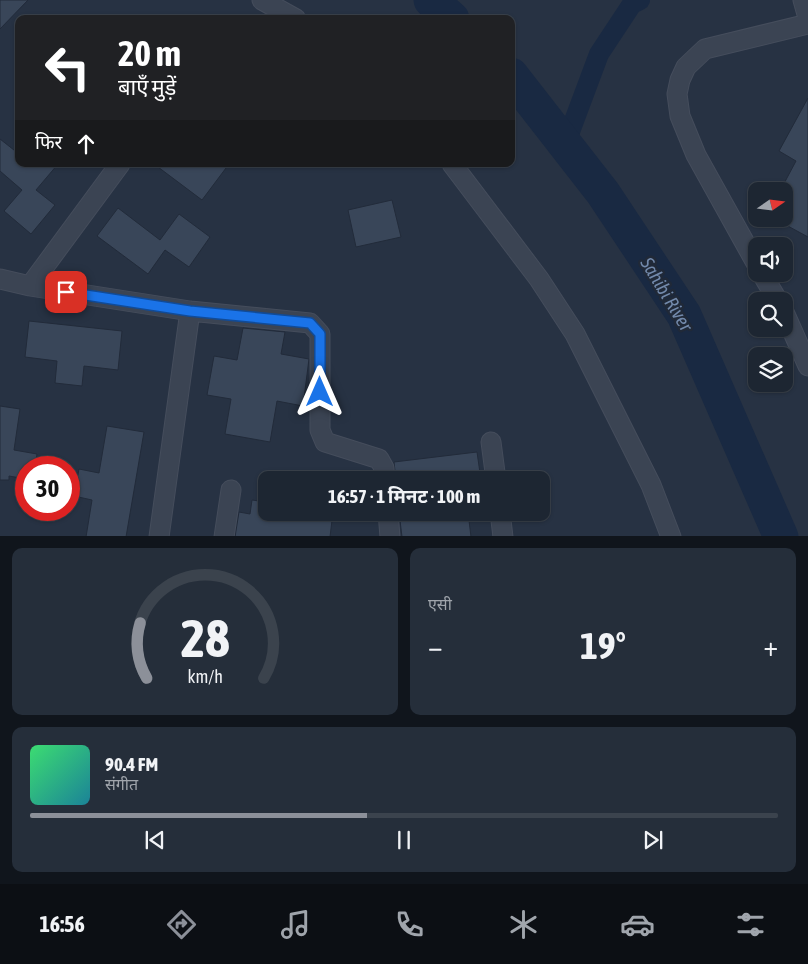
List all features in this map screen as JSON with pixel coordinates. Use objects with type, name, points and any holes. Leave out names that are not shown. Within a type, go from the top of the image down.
[{"type":"street","points":[[262,0],[289,15]]},
{"type":"street","points":[[748,249],[696,155],[680,116],[677,94],[680,80],[686,67],[705,49],[806,13]]},
{"type":"street","points":[[30,286],[118,167]]},
{"type":"street","points":[[454,167],[539,279],[575,334],[652,485],[671,536]]},
{"type":"street","points":[[0,279],[30,286],[190,311],[304,322],[316,328],[320,334],[320,430],[322,439],[324,442],[379,459],[384,471]]},
{"type":"street","points":[[159,536],[190,311]]},
{"type":"street","points":[[793,332],[808,366]]},
{"type":"street","points":[[491,442],[495,471]]},
{"type":"street","points":[[224,536],[231,490]]},
{"type":"street","points":[[389,521],[390,536]]},
{"type":"street","points":[[501,521],[503,536]]},
{"type":"building","points":[[0,0],[28,0],[0,29]]},
{"type":"building","points":[[808,98],[808,237],[792,228],[793,182],[785,182],[796,161],[779,151]]},
{"type":"building","points":[[0,139],[15,151],[15,167],[55,167],[36,190],[55,205],[31,234],[4,211],[22,190],[0,171]]},
{"type":"building","points":[[158,167],[227,167],[202,200]]},
{"type":"building","points":[[392,200],[401,237],[356,247],[348,210]]},
{"type":"building","points":[[118,208],[160,240],[179,214],[210,237],[189,267],[165,250],[148,274],[97,236]]},
{"type":"building","points":[[29,321],[122,331],[118,370],[84,366],[82,386],[55,383],[57,361],[25,357]]},
{"type":"building","points":[[243,328],[285,332],[281,354],[309,359],[303,406],[277,401],[270,442],[225,434],[231,399],[207,395],[214,356],[237,360]]},
{"type":"building","points":[[0,406],[20,409],[14,450],[37,454],[37,456],[15,456],[15,477],[9,476],[9,480],[0,480]]},
{"type":"building","points":[[107,426],[144,432],[126,536],[86,536],[92,500],[80,497],[80,469],[99,473]]},
{"type":"building","points":[[477,452],[480,471],[395,471],[394,462]]},
{"type":"building","points":[[252,500],[258,501],[258,521],[332,521],[330,536],[235,536],[239,512],[250,514]]},
{"type":"building","points":[[400,521],[469,521],[471,536],[402,536]]},
{"type":"waterway","name":"Sahibi River","points":[[431,0],[448,15]]},
{"type":"waterway","points":[[565,145],[599,54],[632,4],[640,0]]},
{"type":"waterway","name":"Sahibi River","points":[[515,80],[603,193],[684,315],[781,536]]},
{"type":"route","points":[[66,292],[190,311],[310,323],[320,334],[320,392]]}]
